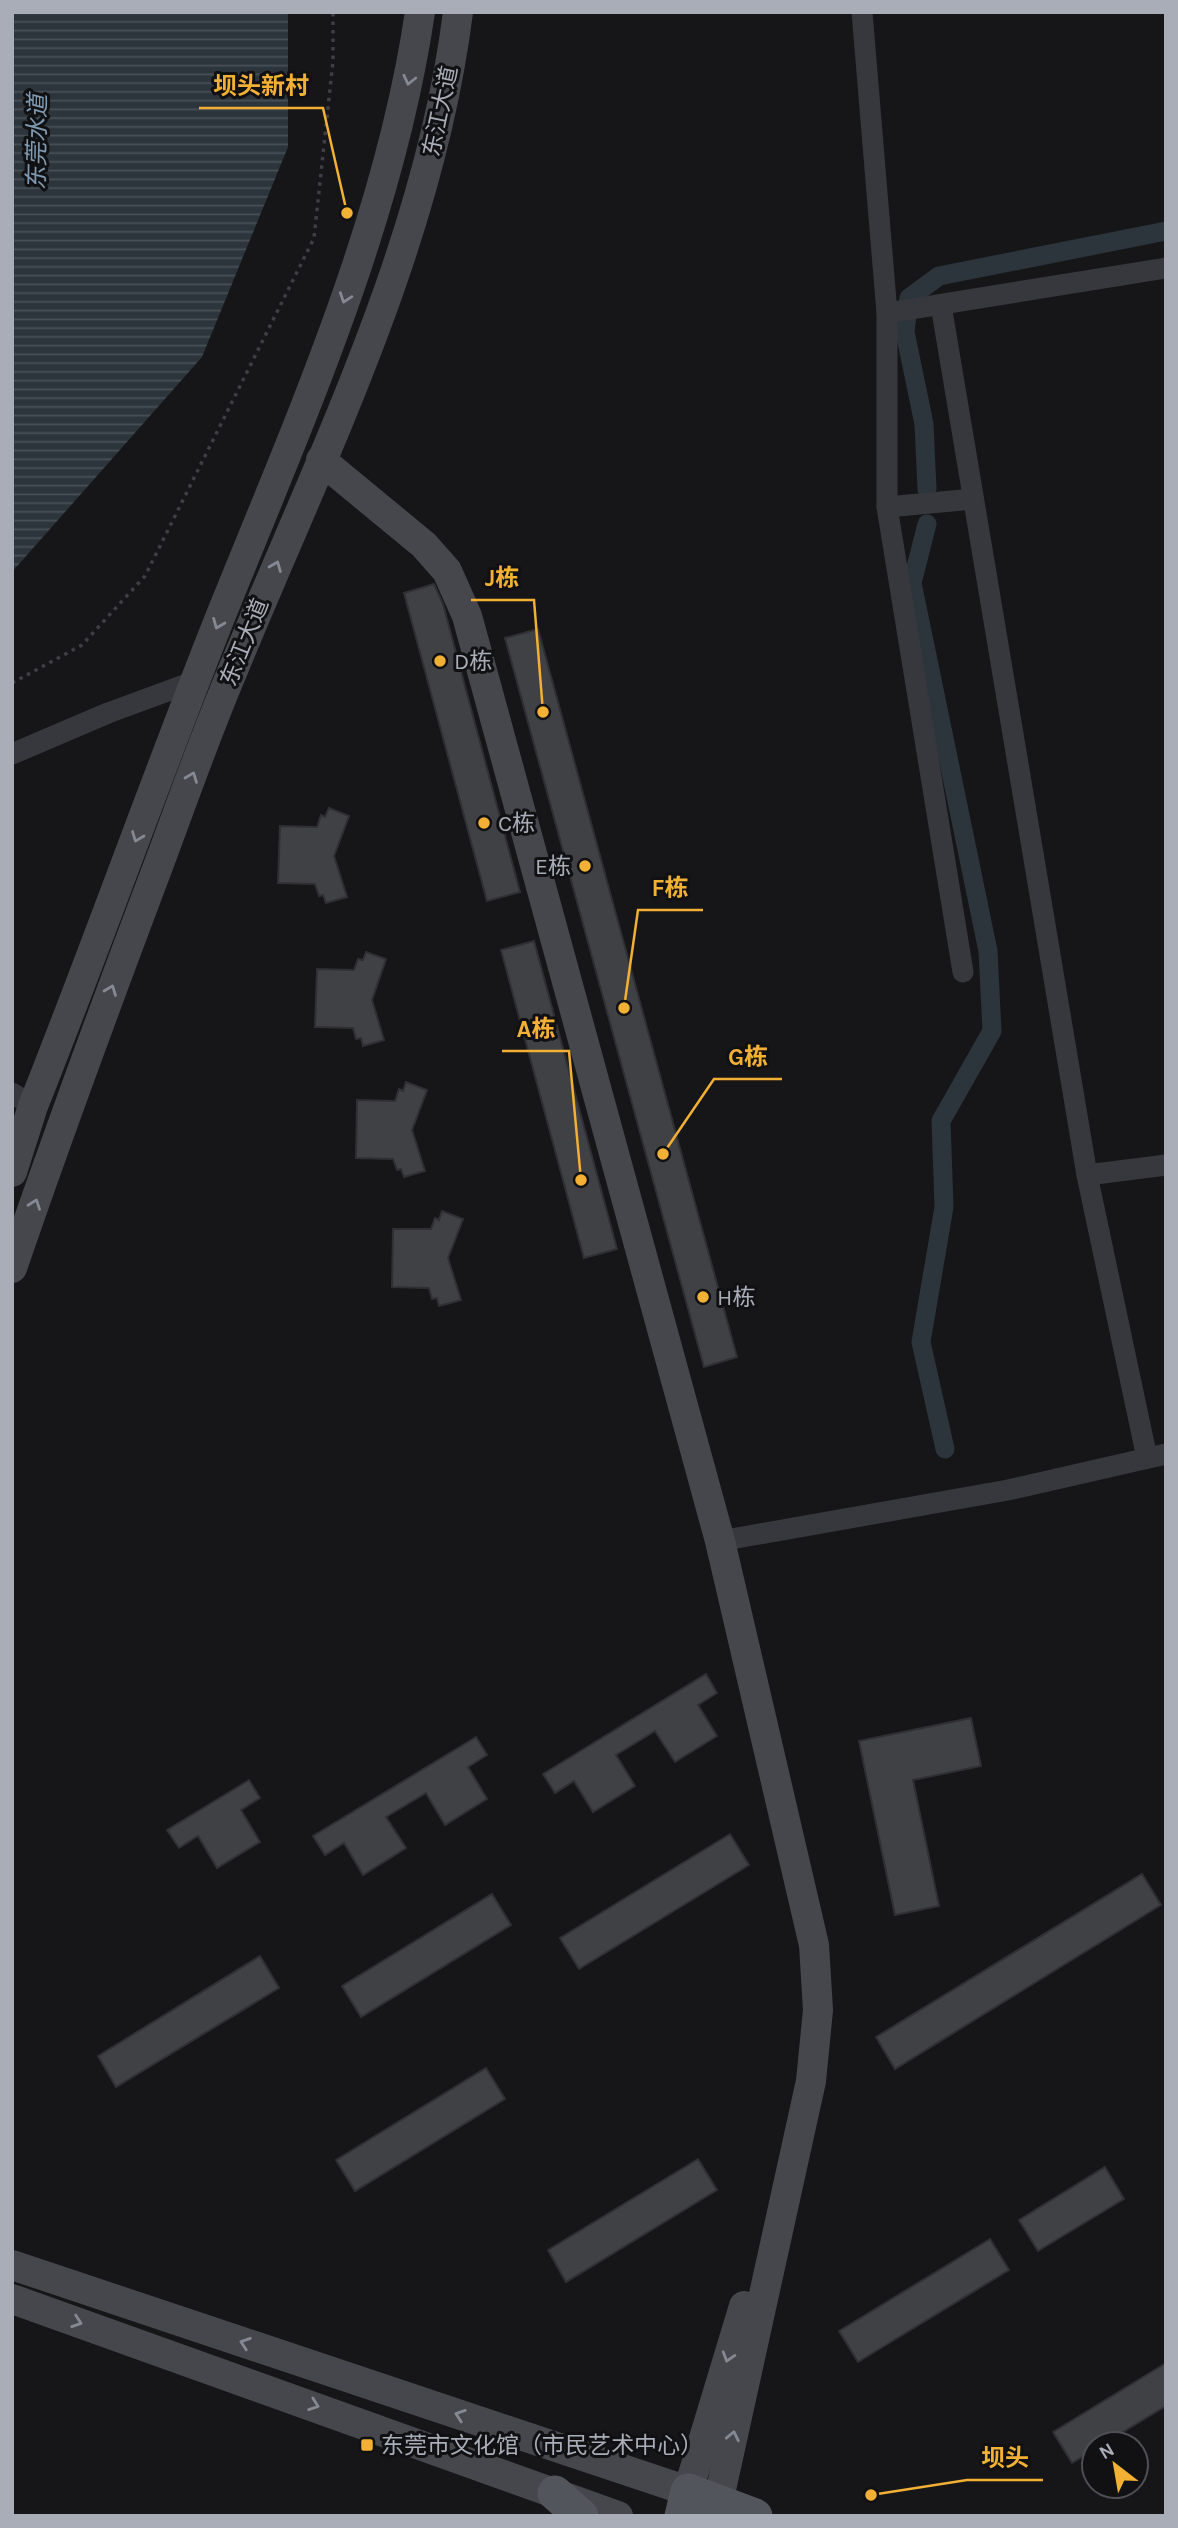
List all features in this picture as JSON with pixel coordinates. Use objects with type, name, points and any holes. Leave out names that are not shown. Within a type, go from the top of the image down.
[{"type":"main road","name":"东江大道","points":[[12,1172],[23,1100],[195,681],[331,338],[369,231],[411,71],[420,12]]},
{"type":"main road","name":"东江大道","points":[[12,1268],[84,1063],[223,692],[321,460],[407,243],[436,142],[458,12]]},
{"type":"main road","points":[[321,460],[424,545],[447,571],[467,616],[720,1541],[814,1945],[818,2010],[811,2081],[701,2506]]},
{"type":"main road","points":[[12,2265],[701,2506],[755,2516]]},
{"type":"main road","points":[[12,2299],[618,2516]]},
{"type":"main road","points":[[555,2493],[581,2516]]},
{"type":"street","points":[[862,12],[887,313],[887,507],[962,972]]},
{"type":"street","points":[[887,313],[1166,268]]},
{"type":"street","points":[[720,1541],[1008,1490],[1156,1456],[1087,1175],[941,305]]},
{"type":"street","points":[[887,507],[973,499]]},
{"type":"street","points":[[12,754],[108,713],[195,681]]},
{"type":"street","points":[[1087,1175],[1166,1164]]},
{"type":"path","points":[[12,683],[82,645],[145,576],[314,238],[333,61],[333,12]]},
{"type":"water","name":"东莞水道","points":[[12,12],[288,12],[288,147],[202,357],[12,572]]},
{"type":"building","points":[[434,584],[443,604],[520,892],[487,901],[404,593]]},
{"type":"building","points":[[538,629],[737,1357],[704,1367],[505,638]]},
{"type":"building","points":[[329,808],[349,816],[334,856],[347,897],[326,903],[323,895],[319,896],[315,884],[278,883],[280,826],[317,827],[321,815],[325,817]]},
{"type":"building","points":[[534,941],[617,1249],[584,1258],[501,950]]},
{"type":"building","points":[[366,952],[386,959],[372,1000],[384,1040],[363,1046],[361,1038],[356,1039],[353,1028],[315,1027],[317,969],[354,970],[358,959],[363,960]]},
{"type":"building","points":[[406,1082],[427,1090],[412,1130],[425,1171],[404,1177],[401,1169],[397,1170],[393,1159],[356,1158],[357,1100],[395,1101],[399,1089],[403,1091]]},
{"type":"building","points":[[442,1211],[463,1219],[448,1258],[461,1300],[439,1306],[437,1298],[432,1299],[429,1288],[392,1287],[393,1229],[431,1229],[435,1218],[439,1220]]},
{"type":"building","points":[[706,1674],[717,1693],[698,1705],[717,1736],[675,1762],[655,1731],[616,1755],[635,1786],[593,1812],[574,1781],[555,1793],[543,1774]]},
{"type":"building","points":[[971,1718],[981,1766],[913,1780],[939,1906],[895,1915],[859,1741]]},
{"type":"building","points":[[476,1737],[487,1755],[468,1767],[487,1799],[445,1825],[426,1793],[386,1817],[406,1848],[363,1875],[344,1843],[325,1855],[313,1836]]},
{"type":"building","points":[[249,1780],[260,1798],[241,1810],[260,1842],[217,1868],[198,1836],[179,1848],[167,1830]]},
{"type":"building","points":[[730,1834],[749,1865],[579,1969],[560,1938]]},
{"type":"building","points":[[1142,1874],[1161,1905],[895,2069],[876,2037]]},
{"type":"building","points":[[492,1894],[511,1925],[361,2017],[342,1986]]},
{"type":"building","points":[[260,1956],[279,1988],[116,2087],[98,2056]]},
{"type":"building","points":[[486,2068],[505,2099],[355,2191],[336,2160]]},
{"type":"building","points":[[698,2159],[717,2190],[566,2282],[548,2250]]},
{"type":"building","points":[[1105,2167],[1124,2199],[1038,2251],[1019,2220]]},
{"type":"building","points":[[990,2239],[1009,2270],[858,2362],[839,2331]]},
{"type":"building","points":[[1166,2363],[1166,2406],[1126,2430],[1080,2430],[1080,2458],[1072,2463],[1053,2432]]},
{"type":"waterway","points":[[927,489],[924,424],[905,332],[909,298],[939,276],[1166,231]]},
{"type":"waterway","points":[[927,524],[912,583],[988,951],[992,1031],[941,1121],[944,1207],[921,1342],[945,1449]]},
{"type":"place","name":"坝头新村","points":[[347,213]]},
{"type":"place","name":"D栋","points":[[440,661]]},
{"type":"place","name":"J栋","points":[[543,712]]},
{"type":"place","name":"C栋","points":[[484,823]]},
{"type":"place","name":"E栋","points":[[585,866]]},
{"type":"place","name":"F栋","points":[[624,1008]]},
{"type":"place","name":"G栋","points":[[663,1154]]},
{"type":"place","name":"A栋","points":[[581,1180]]},
{"type":"place","name":"H栋","points":[[703,1297]]},
{"type":"place","name":"东莞市文化馆（市民艺术中心）","points":[[367,2445]]},
{"type":"place","name":"坝头","points":[[871,2495]]}]
